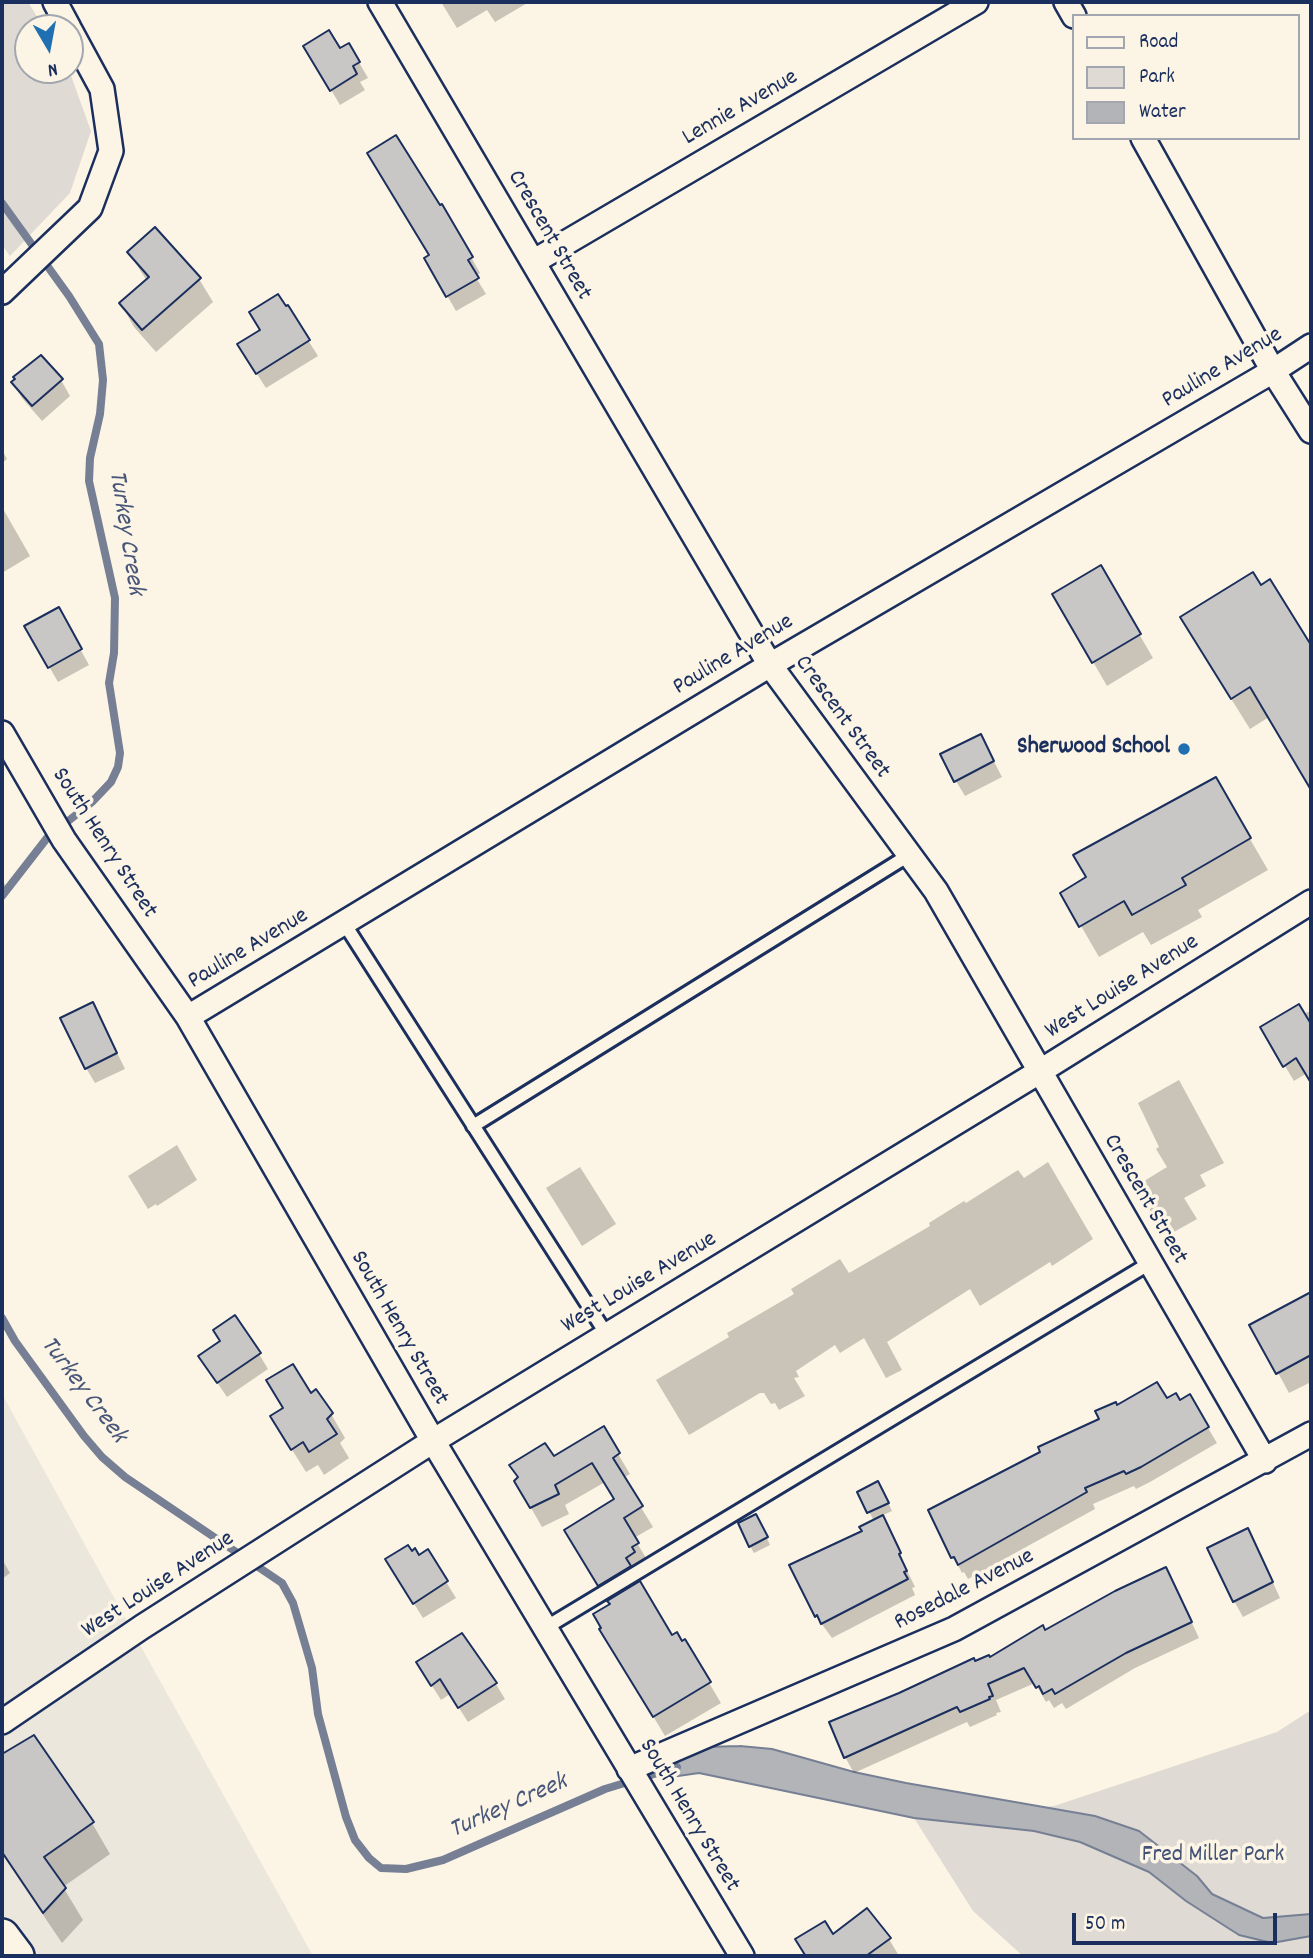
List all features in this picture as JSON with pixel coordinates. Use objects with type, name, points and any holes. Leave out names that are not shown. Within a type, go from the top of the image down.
[{"type":"main road","points":[[2,1936],[18,1956]]},
{"type":"street","name":"Crescent Street","points":[[380,2],[770,665],[936,891],[1265,1461]]},
{"type":"street","name":"Lennie Avenue","points":[[533,262],[976,2]]},
{"type":"street","points":[[2,292],[90,208],[111,151],[102,89],[84,55]]},
{"type":"street","points":[[1144,140],[1273,371],[1311,431]]},
{"type":"street","name":"Pauline Avenue","points":[[188,1017],[770,665],[1273,371],[1311,346]]},
{"type":"street","name":"South Henry Street","points":[[2,733],[64,840],[188,1017],[433,1441],[742,1956]]},
{"type":"street","name":"West Louise Avenue","points":[[2,1722],[142,1627],[433,1441],[1039,1072],[1311,902]]},
{"type":"street","name":"Rosedale Avenue","points":[[629,1769],[954,1629],[1311,1434]]},
{"type":"lane","points":[[474,1126],[909,855]]},
{"type":"lane","points":[[344,923],[607,1335]]},
{"type":"lane","points":[[544,1628],[1150,1263]]},
{"type":"shaded area","points":[[2,1394],[144,1652],[313,1956],[2,1956]]},
{"type":"green space","points":[[2,2],[28,2],[35,14],[14,14],[14,84],[74,84],[91,131],[70,193],[10,256],[2,245]]},
{"type":"green space","name":"Fred Miller Park","points":[[1311,1710],[1311,1956],[1023,1956],[973,1911],[914,1818],[1054,1806],[1277,1732]]},
{"type":"water","points":[[704,1747],[772,1749],[854,1772],[906,1783],[1095,1816],[1139,1831],[1197,1876],[1212,1894],[1263,1918],[1311,1914],[1311,1936],[1272,1943],[1239,1935],[1186,1901],[1149,1872],[1080,1842],[1034,1831],[914,1818],[699,1773],[671,1777],[664,1763]]},
{"type":"building","points":[[329,30],[340,48],[349,43],[360,62],[353,66],[357,74],[330,91],[303,46]]},
{"type":"building","points":[[396,135],[473,257],[468,260],[479,278],[446,297],[424,258],[429,255],[367,153]]},
{"type":"building","points":[[155,227],[201,278],[142,330],[119,303],[149,277],[127,252]]},
{"type":"building","points":[[278,294],[310,340],[256,374],[237,344],[260,330],[249,312]]},
{"type":"building","points":[[41,355],[63,379],[32,406],[11,382],[15,379],[13,377]]},
{"type":"building","points":[[1101,565],[1141,634],[1092,663],[1052,594]]},
{"type":"building","points":[[1253,572],[1261,585],[1270,579],[1311,645],[1311,790],[1250,687],[1231,699],[1180,617]]},
{"type":"building","points":[[59,607],[82,649],[48,668],[24,626]]},
{"type":"building","points":[[981,734],[994,761],[954,782],[940,754]]},
{"type":"building","points":[[1216,777],[1251,838],[1182,878],[1186,885],[1132,915],[1124,901],[1079,927],[1060,893],[1086,877],[1073,855]]},
{"type":"building","points":[[93,1002],[117,1053],[85,1069],[60,1018]]},
{"type":"building","points":[[1299,1004],[1311,1024],[1311,1083],[1296,1058],[1283,1067],[1260,1027]]},
{"type":"building","points":[[1311,1292],[1311,1355],[1276,1374],[1249,1325]]},
{"type":"building","points":[[235,1315],[261,1353],[217,1383],[198,1356],[220,1341],[213,1330]]},
{"type":"building","points":[[293,1364],[311,1393],[316,1389],[333,1413],[327,1419],[337,1434],[309,1452],[303,1442],[291,1450],[270,1416],[283,1408],[266,1380]]},
{"type":"building","points":[[1157,1382],[1167,1398],[1176,1393],[1180,1400],[1190,1394],[1209,1427],[1141,1467],[1126,1474],[1124,1471],[1085,1488],[1087,1492],[958,1565],[954,1557],[951,1558],[928,1510],[1040,1452],[1038,1447],[1099,1419],[1095,1411],[1116,1402],[1117,1405]]},
{"type":"building","points":[[604,1426],[620,1453],[613,1458],[643,1506],[624,1518],[639,1543],[632,1547],[635,1552],[626,1558],[631,1566],[598,1586],[564,1530],[614,1499],[592,1463],[555,1485],[559,1494],[530,1508],[514,1481],[518,1477],[509,1465],[545,1443],[554,1456]]},
{"type":"building","points":[[878,1481],[889,1503],[867,1513],[857,1492]]},
{"type":"building","points":[[756,1514],[768,1537],[749,1547],[738,1523]]},
{"type":"building","points":[[883,1515],[901,1553],[899,1554],[908,1579],[821,1624],[789,1565],[862,1531],[859,1527]]},
{"type":"building","points":[[1248,1528],[1273,1582],[1233,1602],[1207,1548]]},
{"type":"building","points":[[408,1545],[412,1551],[415,1548],[419,1555],[428,1549],[448,1581],[413,1604],[385,1559]]},
{"type":"building","points":[[1166,1567],[1192,1622],[1126,1653],[1055,1694],[1052,1689],[1043,1694],[1039,1686],[1036,1688],[1024,1668],[988,1684],[993,1696],[989,1697],[990,1699],[960,1712],[957,1707],[844,1758],[829,1722],[974,1658],[975,1661],[989,1655],[990,1657],[1043,1625],[1045,1630],[1115,1591]]},
{"type":"building","points":[[640,1581],[672,1635],[677,1632],[682,1641],[685,1639],[711,1682],[653,1717],[599,1629],[601,1628],[593,1614],[610,1604],[607,1601]]},
{"type":"building","points":[[462,1633],[497,1683],[458,1708],[440,1679],[431,1686],[416,1662]]},
{"type":"building","points":[[34,1735],[94,1822],[44,1857],[66,1888],[43,1913],[2,1852],[2,1754]]},
{"type":"building","points":[[867,1908],[891,1938],[866,1956],[803,1956],[805,1955],[795,1939],[825,1921],[833,1934]]},
{"type":"waterway","name":"Turkey Creek","points":[[2,203],[69,296],[99,344],[103,380],[100,414],[90,458],[89,481],[115,598],[114,653],[109,683],[120,753],[118,767],[111,782],[92,802],[47,838],[2,896]]},
{"type":"waterway","name":"Turkey Creek","points":[[2,1318],[15,1341],[102,1457],[125,1477],[282,1583],[293,1603],[312,1668],[318,1714],[346,1817],[355,1840],[381,1868],[406,1869],[443,1860],[605,1789],[677,1767]]},
{"type":"place","name":"Sherwood School","points":[[1184,749]]}]
